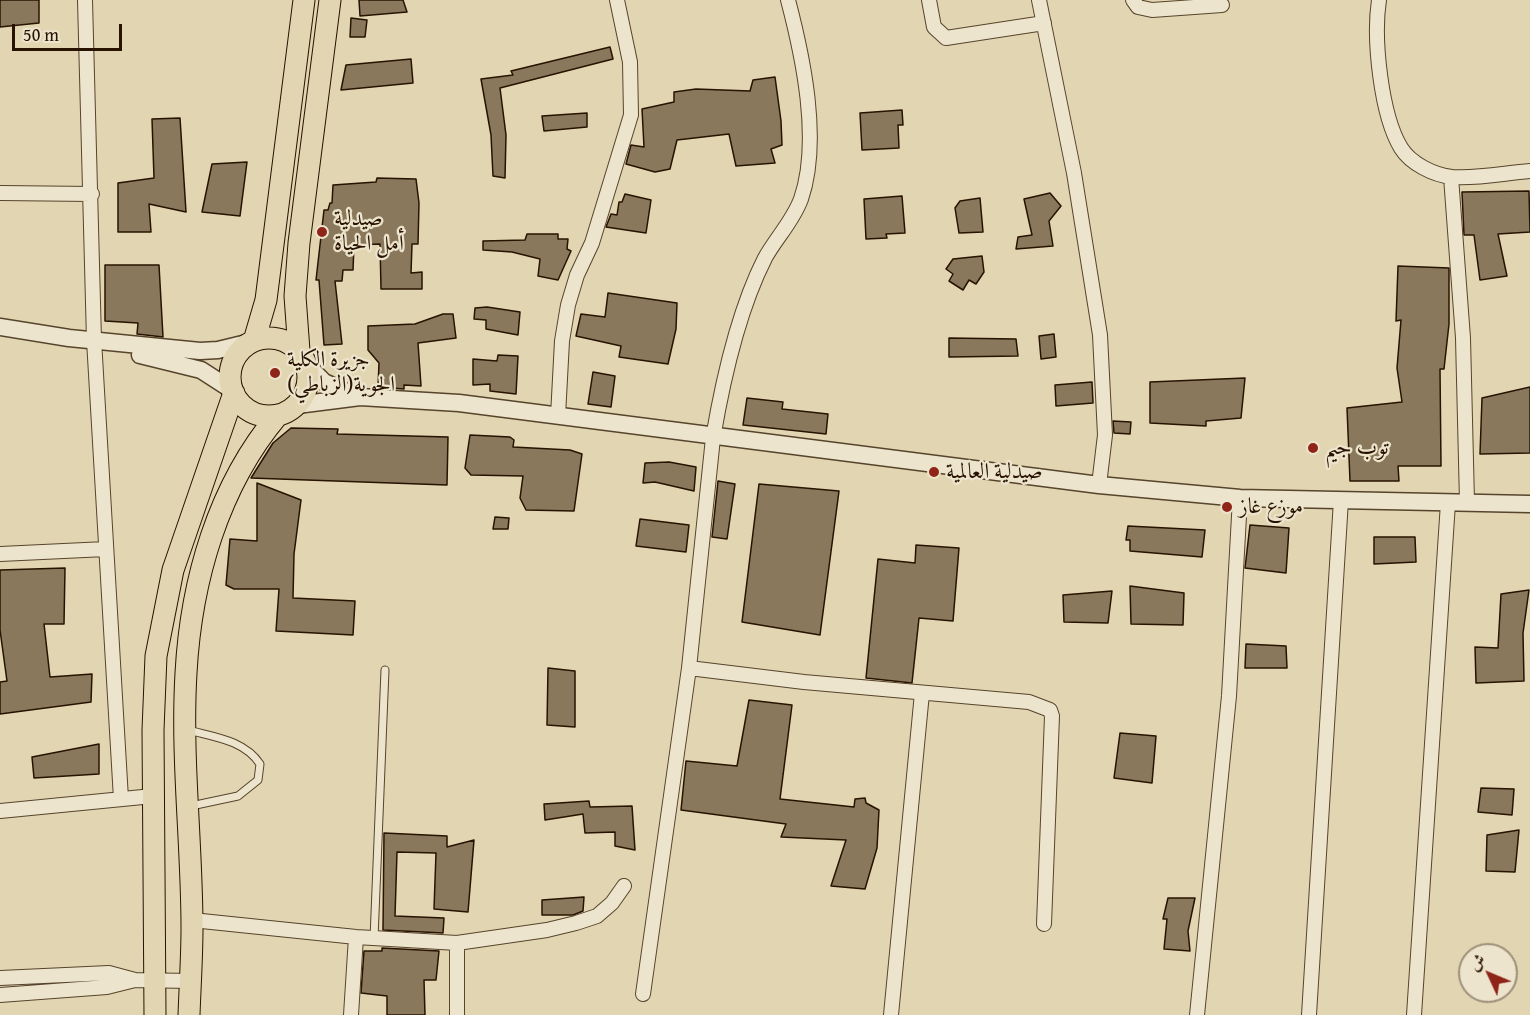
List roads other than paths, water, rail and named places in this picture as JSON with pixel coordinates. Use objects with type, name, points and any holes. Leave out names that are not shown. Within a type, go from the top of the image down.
[{"type":"main road","points":[[252,342],[266,300],[304,0]]},
{"type":"main road","points":[[189,1015],[192,920],[186,729],[188,654],[210,540],[233,481],[258,440],[278,415],[297,405],[308,386],[295,296],[299,243],[330,0]]},
{"type":"main road","points":[[155,1015],[146,980],[153,796],[153,690],[164,604],[187,526],[212,463],[233,392],[231,372],[237,355],[252,342],[273,338],[291,344],[303,358]]},
{"type":"main road","points":[[233,392],[247,410],[257,414],[278,415]]},
{"type":"street","points":[[85,0],[95,342],[121,799]]},
{"type":"street","points":[[558,416],[562,341],[568,305],[577,274],[595,234],[631,115],[630,62],[617,0]]},
{"type":"street","points":[[643,994],[689,668],[713,438],[719,402],[748,295],[766,256],[801,200],[804,185],[808,103],[804,65],[788,0]]},
{"type":"street","points":[[929,0],[934,27],[946,38],[1044,23]]},
{"type":"street","points":[[1039,0],[1074,173],[1100,335],[1105,435],[1100,485]]},
{"type":"street","points":[[1133,0],[1138,8],[1152,10],[1222,5]]},
{"type":"street","points":[[1379,0],[1378,50],[1383,93],[1400,147],[1420,166],[1451,177],[1530,171]]},
{"type":"street","points":[[1451,177],[1463,338],[1467,502]]},
{"type":"street","points":[[0,194],[92,194]]},
{"type":"street","points":[[0,327],[95,342],[200,351],[218,350],[252,342]]},
{"type":"street","points":[[95,342],[201,370],[233,392]]},
{"type":"street","points":[[303,358],[329,385],[360,397]]},
{"type":"street","points":[[297,405],[360,397],[459,403],[713,438],[822,448],[1100,485],[1240,498],[1530,504]]},
{"type":"street","points":[[1197,1015],[1229,696],[1240,498]]},
{"type":"street","points":[[1310,1015],[1341,500]]},
{"type":"street","points":[[1414,1015],[1448,503]]},
{"type":"street","points":[[0,554],[106,549]]},
{"type":"street","points":[[689,668],[1029,702],[1050,710],[1052,716],[1044,924]]},
{"type":"street","points":[[891,1015],[922,693]]},
{"type":"street","points":[[0,811],[153,796]]},
{"type":"street","points":[[192,920],[356,937],[457,943],[547,930],[597,916],[612,903],[624,886]]},
{"type":"street","points":[[351,1015],[356,937]]},
{"type":"street","points":[[457,943],[457,1015]]},
{"type":"street","points":[[0,978],[109,973],[146,980],[190,981]]},
{"type":"street","points":[[0,995],[107,987],[146,980]]},
{"type":"lane","points":[[374,938],[376,832],[385,670]]},
{"type":"lane","points":[[186,729],[242,745],[254,755],[260,765],[258,780],[238,796],[188,807]]},
{"type":"place","name":"صيدلية أمل الحياة","points":[[322,232]]},
{"type":"place","name":"جزيرة الكلية الجوية(الزباطي)","points":[[275,373]]},
{"type":"place","name":"توب جيم","points":[[1313,448]]},
{"type":"place","name":"صيدلية العالمية","points":[[934,472]]},
{"type":"place","name":"موزع غاز","points":[[1227,507]]}]
